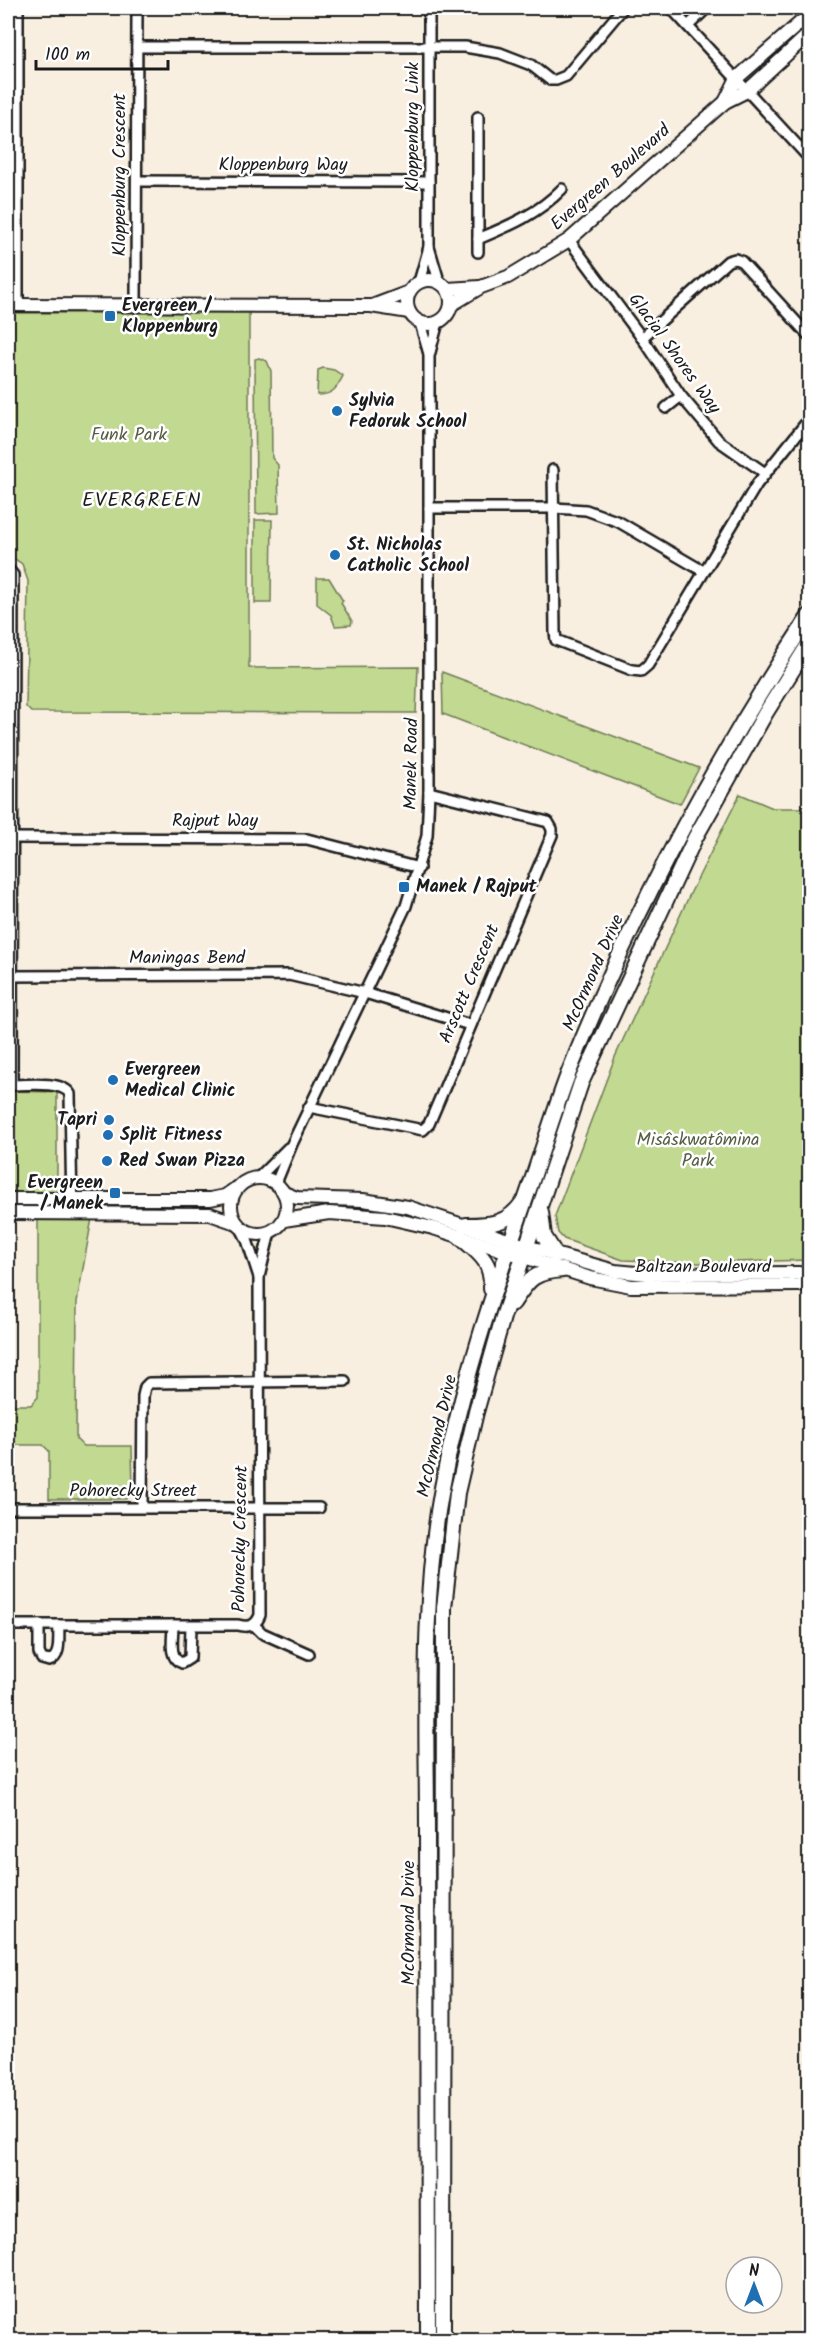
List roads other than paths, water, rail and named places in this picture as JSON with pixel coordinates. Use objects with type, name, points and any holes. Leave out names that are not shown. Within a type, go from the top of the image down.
[{"type":"main road","name":"McOrmond Drive","points":[[428,2340],[426,2117],[428,1607],[442,1489],[491,1303],[569,1074],[679,833],[747,716],[810,615]]},
{"type":"main road","name":"McOrmond Drive","points":[[443,2340],[444,1608],[457,1493],[476,1413],[503,1317],[581,1083],[695,838],[765,714],[810,642]]},
{"type":"main road","points":[[491,1303],[491,1277],[488,1263],[463,1231],[502,1221],[517,1210],[528,1194]]},
{"type":"main road","points":[[541,1207],[544,1236],[556,1255]]},
{"type":"main road","points":[[503,1317],[527,1282],[542,1273],[563,1270]]},
{"type":"street","points":[[18,8],[18,186],[13,305],[371,306],[409,312]]},
{"type":"street","name":"Kloppenburg Crescent","points":[[136,8],[136,307]]},
{"type":"street","name":"Kloppenburg Link","points":[[419,282],[429,247],[429,8]]},
{"type":"street","points":[[137,47],[465,47],[500,52],[531,65],[550,80],[556,80],[566,76],[623,8]]},
{"type":"street","points":[[671,8],[810,159]]},
{"type":"street","points":[[688,26],[707,8]]},
{"type":"street","name":"Evergreen Boulevard","points":[[725,102],[737,78],[810,14]]},
{"type":"street","name":"Evergreen Boulevard","points":[[451,304],[481,287],[508,277],[569,240],[725,102],[747,91],[810,33]]},
{"type":"street","points":[[478,117],[478,252]]},
{"type":"street","points":[[802,150],[810,143]]},
{"type":"street","name":"Kloppenburg Way","points":[[137,181],[429,182]]},
{"type":"street","points":[[8,186],[18,186]]},
{"type":"street","points":[[478,239],[522,220],[551,201],[562,189]]},
{"type":"street","name":"Glacial Shores Way","points":[[569,240],[642,338],[681,396],[718,441],[765,472]]},
{"type":"street","name":"Kloppenburg Link","points":[[429,247],[443,285]]},
{"type":"street","points":[[642,338],[728,261],[735,258],[741,261],[810,337]]},
{"type":"street","points":[[371,306],[409,292],[419,282],[429,279],[443,285],[451,304],[446,316],[438,322],[420,323],[409,312],[406,301],[409,292]]},
{"type":"street","name":"Evergreen Boulevard","points":[[443,285],[481,287]]},
{"type":"street","name":"Manek Road","points":[[280,1188],[292,1144],[406,906],[427,836],[429,792],[429,356],[438,322]]},
{"type":"street","name":"Manek Road","points":[[420,323],[429,356]]},
{"type":"street","points":[[666,408],[681,396]]},
{"type":"street","points":[[553,470],[556,640],[632,670],[641,671],[648,665],[765,472],[810,418]]},
{"type":"street","points":[[429,508],[586,510],[619,522],[703,571]]},
{"type":"street","points":[[8,569],[13,575],[10,703],[10,1085],[58,1085],[68,1090],[70,1094],[72,1213]]},
{"type":"street","name":"Arscott Crescent","points":[[309,1107],[423,1130],[429,1124],[552,835],[548,822],[429,792]]},
{"type":"street","name":"Rajput Way","points":[[10,838],[307,838],[419,868]]},
{"type":"street","name":"Maningas Bend","points":[[10,976],[279,974],[308,978],[365,993],[470,1025]]},
{"type":"street","name":"Manek Road","points":[[259,1177],[292,1144]]},
{"type":"street","points":[[8,1199],[210,1199],[225,1196],[242,1183],[259,1177],[297,1198],[356,1199],[394,1203],[463,1231],[509,1246]]},
{"type":"street","points":[[8,1213],[210,1214],[255,1234],[270,1232],[284,1220],[287,1211],[280,1188]]},
{"type":"street","points":[[235,1189],[230,1206],[238,1226]]},
{"type":"street","points":[[284,1220],[329,1213],[366,1214],[463,1231]]},
{"type":"street","name":"Pohorecky Crescent","points":[[238,1226],[247,1240],[259,1277]]},
{"type":"street","name":"Pohorecky Crescent","points":[[8,1625],[246,1627],[254,1625],[260,1615],[259,1277],[270,1232]]},
{"type":"street","name":"Baltzan Boulevard","points":[[509,1246],[563,1270],[610,1283],[650,1287],[800,1285],[810,1282]]},
{"type":"street","name":"Baltzan Boulevard","points":[[524,1251],[556,1255],[600,1268],[632,1272],[799,1273],[810,1276]]},
{"type":"street","points":[[142,1507],[142,1403],[145,1387],[149,1383],[345,1381]]},
{"type":"street","name":"Pohorecky Street","points":[[8,1508],[319,1508]]},
{"type":"street","points":[[39,1625],[40,1656],[49,1661],[54,1659],[57,1653],[59,1625]]},
{"type":"street","points":[[254,1625],[262,1633],[309,1654]]},
{"type":"street","points":[[173,1626],[173,1656],[177,1661],[183,1663],[190,1658],[191,1626]]},
{"type":"place","name":"Evergreen / Kloppenburg","points":[[110,316]]},
{"type":"place","name":"Sylvia Fedoruk School","points":[[337,411]]},
{"type":"place","name":"St. Nicholas Catholic School","points":[[335,555]]},
{"type":"place","name":"Manek / Rajput","points":[[404,887]]},
{"type":"place","name":"Evergreen Medical Clinic","points":[[113,1080]]},
{"type":"place","name":"Tapri","points":[[109,1120]]},
{"type":"place","name":"Split Fitness","points":[[108,1135]]},
{"type":"place","name":"Red Swan Pizza","points":[[107,1161]]},
{"type":"place","name":"Evergreen / Manek","points":[[115,1193]]},
{"type":"district","name":"EVERGREEN","points":[[142,501]]},
{"type":"park label","name":"Funk Park","points":[[129,435]]},
{"type":"park label","name":"Misâskwatômina Park","points":[[698,1150]]}]
